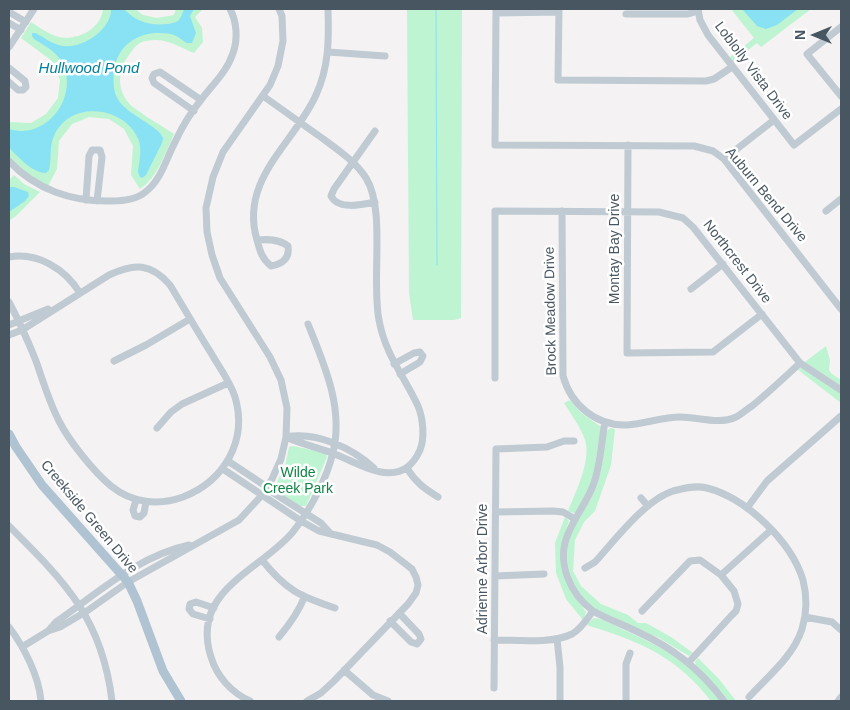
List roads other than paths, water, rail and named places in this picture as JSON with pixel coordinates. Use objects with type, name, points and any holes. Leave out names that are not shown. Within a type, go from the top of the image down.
[{"type":"main road","name":"Creekside Green Drive","points":[[9,434],[42,484],[71,520],[125,579],[137,601],[163,671],[181,701]]},
{"type":"street","points":[[9,47],[34,9]]},
{"type":"street","points":[[9,162],[24,176],[39,185],[71,198],[121,201],[144,193],[161,173],[175,141],[201,100],[227,67],[236,40],[235,24],[230,9]]},
{"type":"street","points":[[22,647],[48,631],[60,627],[82,609],[157,556],[172,549],[194,544],[239,520],[267,487],[281,459],[286,437],[287,408],[281,380],[270,357],[220,278],[207,232],[206,208],[213,177],[223,152],[263,96],[278,66],[283,41],[280,9]]},
{"type":"street","points":[[257,240],[265,239],[283,242],[288,246],[289,254],[286,259],[277,265],[271,266],[261,254],[257,240],[253,219],[256,194],[267,168],[300,122],[317,94],[328,52],[328,9]]},
{"type":"street","points":[[626,14],[688,14],[698,10]]},
{"type":"street","name":"Loblolly Vista Drive","points":[[698,10],[700,20],[708,35],[794,145],[841,109]]},
{"type":"street","points":[[496,11],[559,11],[558,80],[706,81],[714,79],[732,67]]},
{"type":"street","name":"Auburn Bend Drive","points":[[496,11],[495,145],[694,146],[713,151],[724,159],[838,298],[841,308]]},
{"type":"street","points":[[9,12],[26,22]]},
{"type":"street","points":[[9,23],[21,30]]},
{"type":"street","points":[[841,27],[807,54],[841,96]]},
{"type":"street","points":[[328,52],[385,56]]},
{"type":"street","points":[[9,68],[24,81],[26,87],[23,90],[18,90],[9,82]]},
{"type":"street","points":[[194,111],[154,83],[152,78],[154,74],[160,72],[201,100]]},
{"type":"street","points":[[263,96],[353,162],[367,180],[375,202],[377,306],[382,334],[394,364],[418,407],[422,419],[422,446],[416,459],[407,468],[395,473],[377,471],[286,437]]},
{"type":"street","points":[[724,159],[774,120]]},
{"type":"street","points":[[375,131],[331,196],[334,202],[340,204],[375,202]]},
{"type":"street","name":"Montay Bay Drive","points":[[628,145],[627,353],[713,352],[762,314]]},
{"type":"street","points":[[86,200],[89,156],[92,150],[100,150],[102,157],[98,201]]},
{"type":"street","points":[[826,211],[841,200]]},
{"type":"street","name":"Northcrest Drive","points":[[495,378],[495,211],[659,212],[683,218],[693,226],[800,363],[841,390]]},
{"type":"street","name":"Brock Meadow Drive","points":[[562,211],[563,376],[569,392],[579,406],[591,416],[605,422]]},
{"type":"street","points":[[9,257],[22,256],[44,261],[66,275],[80,293]]},
{"type":"street","points":[[691,289],[722,264]]},
{"type":"street","points":[[9,302],[18,322],[22,330],[29,344],[51,404],[68,436],[107,482],[122,493],[136,500],[146,502],[174,500],[205,486],[228,461],[237,438],[238,424],[235,396],[170,285],[160,274],[148,268],[134,267],[121,269],[22,330],[9,335]]},
{"type":"street","points":[[9,326],[67,301]]},
{"type":"street","points":[[114,362],[190,319]]},
{"type":"street","points":[[248,700],[223,680],[214,666],[209,651],[210,619],[220,595],[230,584],[285,540],[301,521],[316,495],[333,453],[337,426],[336,405],[325,366],[308,324]]},
{"type":"street","points":[[394,364],[414,353],[420,352],[423,356],[420,362],[400,374]]},
{"type":"street","points":[[724,701],[689,662],[656,641],[584,605],[569,582],[565,570],[564,547],[568,534],[588,499],[595,482],[605,422],[629,425],[671,418],[730,419],[738,416],[766,395],[800,363]]},
{"type":"street","points":[[156,428],[171,412],[182,404],[228,383]]},
{"type":"street","points":[[747,508],[767,481],[841,416]]},
{"type":"street","points":[[286,437],[297,434],[335,444],[365,460],[377,471]]},
{"type":"street","name":"Adrienne Arbor Drive","points":[[494,688],[496,449],[547,446],[564,441],[574,441]]},
{"type":"street","points":[[228,461],[321,523],[332,535]]},
{"type":"street","points":[[223,468],[301,521],[319,531],[377,545],[390,552],[412,569],[416,578],[418,585],[416,593],[399,613],[321,693],[307,701]]},
{"type":"street","points":[[407,468],[421,487],[438,497]]},
{"type":"street","points":[[585,568],[595,562],[648,506],[672,492],[688,488],[705,488],[720,493],[747,508],[771,530],[790,553],[802,578],[806,604],[805,616],[796,642],[787,656],[749,697]]},
{"type":"street","points":[[640,498],[648,506]]},
{"type":"street","points":[[136,500],[133,510],[135,516],[140,517],[144,513],[146,502]]},
{"type":"street","points":[[496,512],[563,512],[575,520]]},
{"type":"street","points":[[9,526],[52,569],[82,609],[96,633],[107,669],[112,701]]},
{"type":"street","points":[[721,575],[771,530]]},
{"type":"street","points":[[262,560],[278,580],[304,598],[335,608]]},
{"type":"street","points":[[642,611],[690,561],[700,560],[721,575],[734,591],[738,604],[736,611],[689,662]]},
{"type":"street","points":[[495,576],[544,574]]},
{"type":"street","points":[[278,638],[300,609],[304,598]]},
{"type":"street","points":[[210,619],[193,614],[189,609],[190,604],[196,602],[214,608]]},
{"type":"street","points":[[494,640],[557,639],[580,628],[593,611]]},
{"type":"street","points":[[390,621],[411,642],[417,644],[421,639],[419,634],[399,613]]},
{"type":"street","points":[[805,616],[832,622],[841,630]]},
{"type":"street","points":[[9,627],[22,647],[36,680],[41,701]]},
{"type":"street","points":[[557,639],[560,667],[560,701]]},
{"type":"street","points":[[626,701],[626,664],[630,653]]},
{"type":"street","points":[[344,670],[373,695],[388,701]]},
{"type":"street","points":[[838,701],[841,697]]},
{"type":"water","name":"Hullwood Pond","points":[[111,9],[124,9],[138,20],[149,24],[161,24],[178,21],[184,9],[194,9],[190,16],[196,33],[192,43],[187,43],[169,34],[147,34],[127,44],[118,56],[114,71],[117,98],[129,111],[156,129],[163,138],[162,143],[146,175],[142,178],[138,172],[140,145],[132,129],[122,120],[111,114],[98,111],[84,112],[72,116],[62,124],[54,136],[49,170],[46,173],[36,170],[26,164],[9,148],[9,129],[23,131],[36,128],[47,122],[57,112],[67,88],[66,74],[59,57],[34,39],[32,33],[63,46],[79,44],[94,36],[107,24]]},
{"type":"water","points":[[742,9],[798,9],[777,25],[766,29],[757,26]]},
{"type":"water","points":[[9,187],[28,192],[29,196],[9,212]]},
{"type":"waterway","points":[[436,9],[437,265]]},
{"type":"park label","name":"Wilde Creek Park","points":[[298,482]]}]
